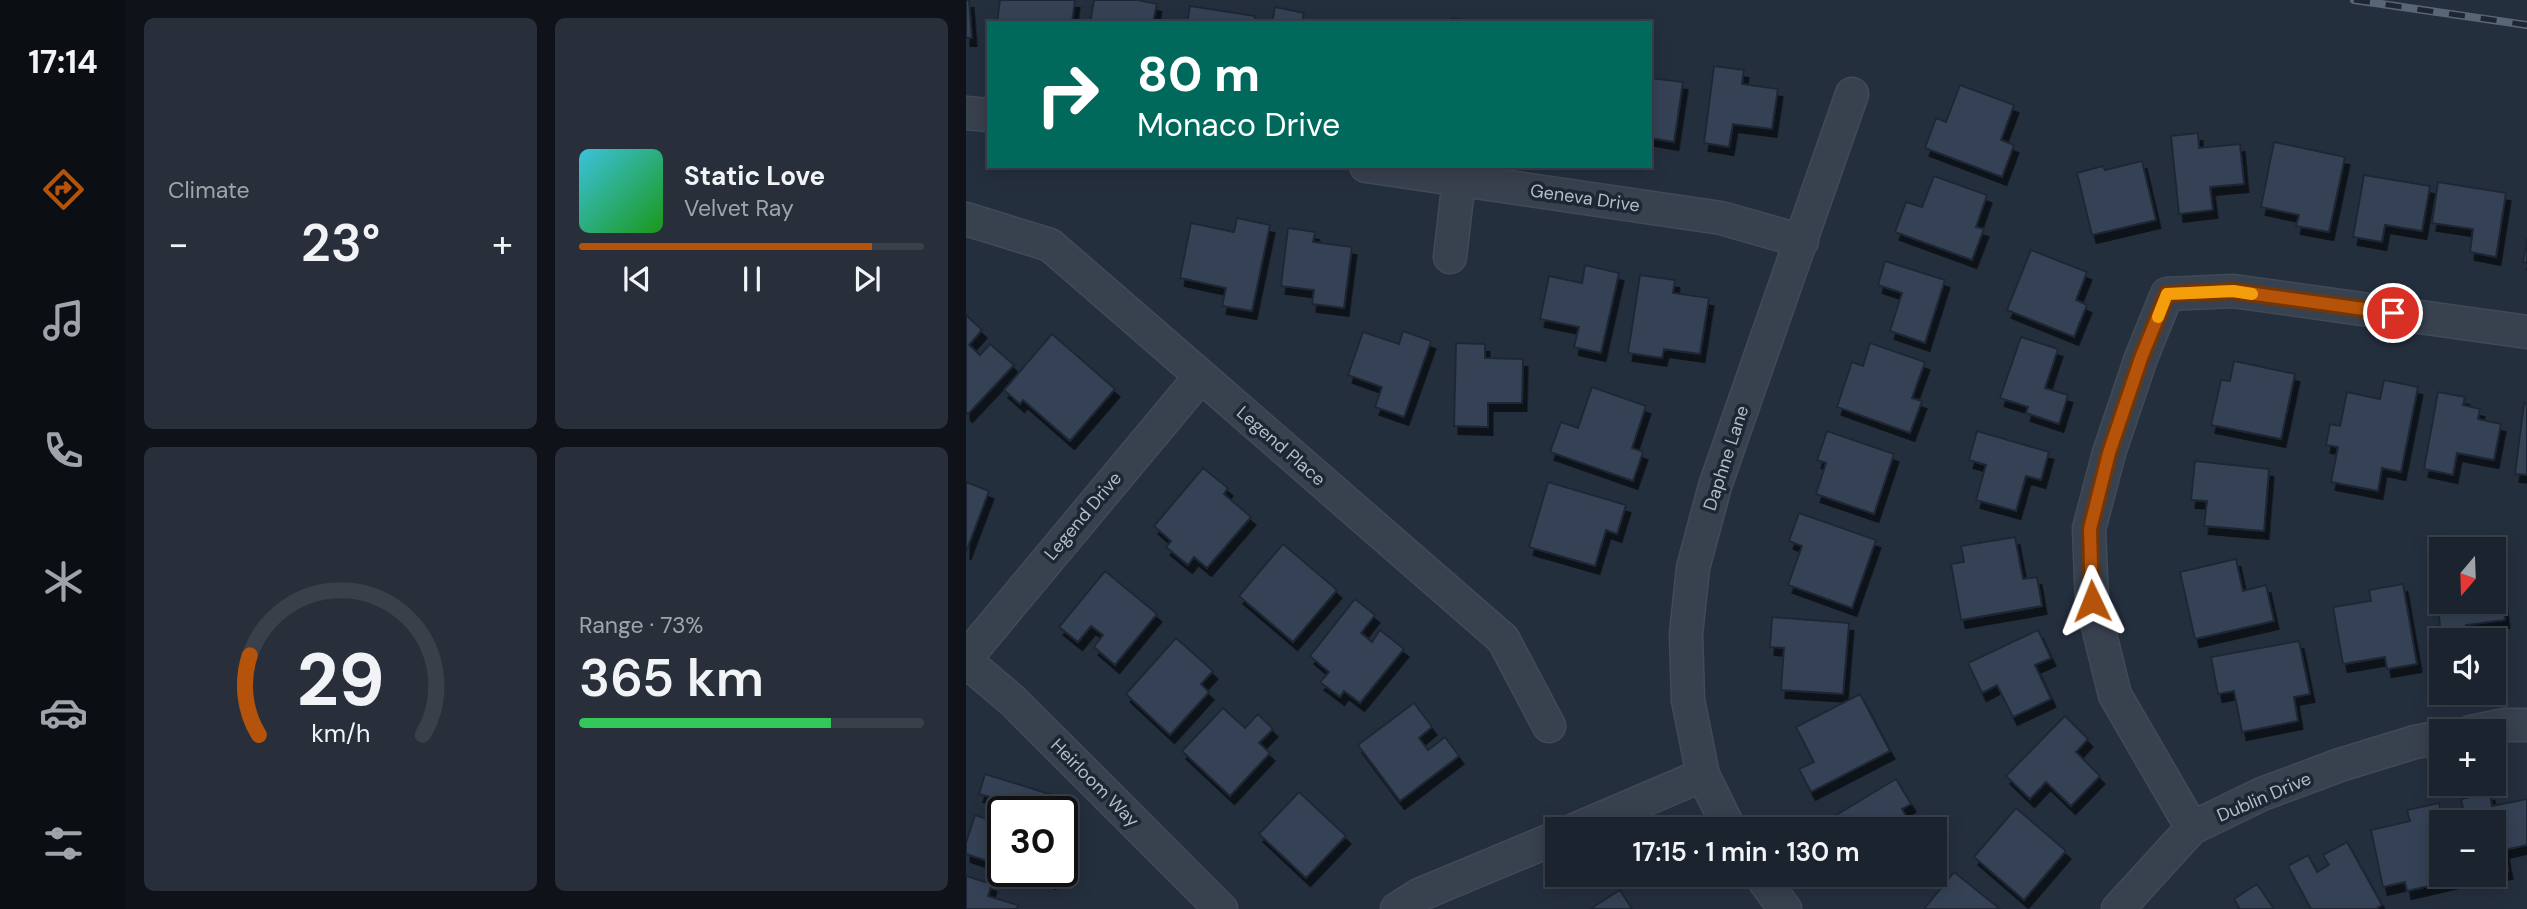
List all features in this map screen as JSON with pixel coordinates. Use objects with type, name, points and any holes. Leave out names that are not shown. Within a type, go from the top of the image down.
[{"type":"street","name":"Daphne Lane","points":[[1724,817],[1703,775],[1688,700],[1686,634],[1693,568],[1715,486],[1852,94]]},
{"type":"street","points":[[966,113],[987,115]]},
{"type":"street","name":"Geneva Drive","points":[[1379,168],[1721,218],[1802,241]]},
{"type":"street","points":[[1450,257],[1459,180]]},
{"type":"street","name":"Legend Place","points":[[966,219],[1051,245],[1503,639],[1549,726]]},
{"type":"street","points":[[2192,828],[2115,695],[2092,601],[2090,529],[2113,441],[2141,358],[2167,294],[2233,291],[2527,332]]},
{"type":"street","name":"Legend Drive","points":[[966,659],[1201,376]]},
{"type":"street","name":"Heirloom Way","points":[[966,659],[1013,701],[1221,909]]},
{"type":"street","points":[[2506,725],[2527,724]]},
{"type":"street","name":"Dublin Drive","points":[[2118,909],[2192,828],[2262,794],[2327,770],[2429,739]]},
{"type":"street","points":[[1604,817],[1703,775]]},
{"type":"street","points":[[1397,909],[1419,895],[1545,842]]},
{"type":"street","points":[[1769,887],[1785,909]]},
{"type":"building","points":[[966,0],[969,0],[972,38],[966,38]]},
{"type":"building","points":[[1000,0],[1075,0],[1072,21],[997,21]]},
{"type":"building","points":[[1094,0],[1138,0],[1157,4],[1153,21],[1090,21]]},
{"type":"building","points":[[1190,6],[1255,16],[1254,21],[1187,21]]},
{"type":"building","points":[[1275,7],[1304,13],[1302,21],[1272,21]]},
{"type":"building","points":[[1714,66],[1744,70],[1742,84],[1778,89],[1772,129],[1733,124],[1729,147],[1704,143]]},
{"type":"building","points":[[1652,78],[1683,82],[1674,142],[1652,138]]},
{"type":"building","points":[[1960,85],[2014,105],[2001,140],[2014,145],[2002,177],[1925,148],[1936,118],[1946,122]]},
{"type":"building","points":[[2198,133],[2199,148],[2240,144],[2244,184],[2210,187],[2213,210],[2179,214],[2171,136]]},
{"type":"building","points":[[2274,142],[2345,157],[2329,232],[2296,226],[2299,215],[2261,207]]},
{"type":"building","points":[[2142,161],[2156,220],[2092,235],[2077,173],[2103,166],[2105,170]]},
{"type":"building","points":[[2364,175],[2430,186],[2422,231],[2385,225],[2382,242],[2353,237]]},
{"type":"building","points":[[1934,176],[1987,195],[1976,227],[1984,229],[1972,260],[1895,232],[1906,202],[1922,207]]},
{"type":"building","points":[[2438,182],[2506,193],[2496,257],[2470,252],[2473,229],[2432,223]]},
{"type":"building","points":[[1237,218],[1270,225],[1252,311],[1222,306],[1226,288],[1180,278],[1191,223],[1234,232]]},
{"type":"building","points":[[1288,228],[1315,232],[1313,242],[1352,247],[1344,308],[1312,304],[1314,290],[1281,286]]},
{"type":"building","points":[[2527,239],[2527,263],[2523,262]]},
{"type":"building","points":[[2031,250],[2087,272],[2076,300],[2087,305],[2074,337],[2007,310]]},
{"type":"building","points":[[1885,261],[1945,280],[1925,343],[1890,331],[1902,293],[1878,285]]},
{"type":"building","points":[[1585,265],[1619,273],[1601,353],[1574,347],[1579,327],[1540,319],[1549,276],[1582,283]]},
{"type":"building","points":[[1640,275],[1675,280],[1673,293],[1709,298],[1700,354],[1664,349],[1662,358],[1628,353]]},
{"type":"building","points":[[966,315],[982,330],[969,345],[980,355],[990,344],[1014,365],[968,414],[966,412]]},
{"type":"building","points":[[1403,331],[1431,341],[1404,417],[1375,407],[1382,387],[1348,375],[1363,332],[1399,344]]},
{"type":"building","points":[[1052,334],[1115,389],[1070,441],[1023,400],[1020,404],[1004,390]]},
{"type":"building","points":[[2021,337],[2058,349],[2045,388],[2068,395],[2059,424],[2026,413],[2028,407],[2000,398]]},
{"type":"building","points":[[1456,343],[1485,344],[1485,358],[1523,359],[1522,403],[1488,403],[1488,427],[1454,426]]},
{"type":"building","points":[[1870,343],[1925,362],[1912,398],[1922,401],[1910,433],[1837,407],[1852,362],[1863,366]]},
{"type":"building","points":[[2234,361],[2295,374],[2281,439],[2211,425],[2221,380],[2230,381]]},
{"type":"building","points":[[2384,380],[2418,387],[2401,472],[2382,468],[2378,491],[2331,482],[2338,447],[2326,445],[2330,424],[2340,426],[2347,392],[2380,399]]},
{"type":"building","points":[[1592,387],[1646,406],[1632,448],[1643,452],[1633,481],[1550,452],[1561,422],[1578,428]]},
{"type":"building","points":[[2438,392],[2465,397],[2463,405],[2480,409],[2478,419],[2501,424],[2494,460],[2457,453],[2453,475],[2424,469]]},
{"type":"building","points":[[2524,403],[2527,404],[2527,475],[2515,474]]},
{"type":"building","points":[[1827,431],[1894,454],[1874,514],[1816,494],[1826,463],[1817,460]]},
{"type":"building","points":[[1977,431],[2049,452],[2041,480],[2026,476],[2016,511],[1976,500],[1986,465],[1969,460]]},
{"type":"building","points":[[2195,461],[2269,469],[2264,531],[2204,526],[2207,501],[2191,500]]},
{"type":"building","points":[[1203,468],[1228,488],[1224,494],[1251,517],[1207,568],[1194,557],[1188,565],[1166,547],[1171,541],[1154,526]]},
{"type":"building","points":[[966,482],[989,491],[966,552]]},
{"type":"building","points":[[1548,482],[1626,505],[1617,534],[1606,530],[1595,566],[1529,547]]},
{"type":"building","points":[[1799,513],[1876,540],[1852,608],[1788,585],[1802,546],[1789,541]]},
{"type":"building","points":[[2015,537],[2023,579],[2037,577],[2042,606],[1961,620],[1951,564],[1964,562],[1961,546]]},
{"type":"building","points":[[1283,544],[1337,590],[1293,642],[1239,596]]},
{"type":"building","points":[[2236,559],[2243,591],[2266,585],[2274,621],[2195,639],[2180,572]]},
{"type":"building","points":[[1105,571],[1157,614],[1115,665],[1094,647],[1103,635],[1091,626],[1078,642],[1059,627]]},
{"type":"building","points":[[2403,584],[2417,664],[2387,669],[2385,657],[2343,664],[2333,607],[2371,601],[2369,590]]},
{"type":"building","points":[[1355,599],[1375,615],[1361,633],[1372,642],[1380,630],[1404,649],[1360,703],[1344,691],[1340,697],[1320,682],[1329,672],[1310,656]]},
{"type":"building","points":[[2439,614],[2504,614],[2505,620],[2466,625],[2466,628],[2440,628]]},
{"type":"building","points":[[1772,617],[1849,623],[1843,694],[1781,690],[1784,648],[1770,647]]},
{"type":"building","points":[[2038,630],[2051,658],[2035,665],[2051,699],[2013,717],[1997,685],[1982,693],[1968,663]]},
{"type":"building","points":[[1176,638],[1213,671],[1201,684],[1209,692],[1170,735],[1126,694]]},
{"type":"building","points":[[2299,641],[2310,694],[2294,697],[2298,721],[2242,732],[2234,691],[2218,694],[2211,657]]},
{"type":"building","points":[[1860,694],[1890,751],[1811,792],[1799,769],[1814,762],[1796,727]]},
{"type":"building","points":[[1414,703],[1432,727],[1419,738],[1428,750],[1445,737],[1459,756],[1400,801],[1358,745]]},
{"type":"building","points":[[1223,708],[1245,728],[1258,714],[1273,729],[1259,743],[1270,753],[1230,796],[1182,751]]},
{"type":"building","points":[[2065,716],[2088,739],[2076,752],[2100,776],[2071,806],[2046,782],[2030,799],[2006,776]]},
{"type":"building","points":[[985,774],[1056,796],[987,796],[979,794]]},
{"type":"building","points":[[1896,779],[1911,804],[1902,809],[1907,817],[1833,817]]},
{"type":"building","points":[[1299,792],[1346,836],[1306,878],[1259,834]]},
{"type":"building","points":[[2490,796],[2492,806],[2527,799],[2527,845],[2506,850],[2506,810],[2463,810],[2461,799]]},
{"type":"building","points":[[2439,803],[2440,810],[2429,810],[2429,886],[2407,891],[2405,882],[2383,887],[2371,830],[2410,821],[2407,810]]},
{"type":"building","points":[[2016,808],[2066,851],[2024,900],[1974,857]]},
{"type":"building","points":[[975,815],[987,819],[987,861],[966,854],[966,843]]},
{"type":"building","points":[[2347,842],[2382,905],[2376,909],[2311,909],[2288,866],[2308,855],[2317,872],[2329,865],[2323,855]]},
{"type":"building","points":[[1954,872],[2000,909],[1924,909],[1942,887],[1947,887],[1947,881]]},
{"type":"building","points":[[966,876],[987,882],[987,887],[991,887],[988,896],[1018,905],[1017,909],[966,909]]},
{"type":"building","points":[[2257,884],[2274,909],[2240,909],[2234,899]]},
{"type":"building","points":[[1620,890],[1632,909],[1590,909]]},
{"type":"railway","points":[[2354,0],[2527,25]]},
{"type":"slow traffic","points":[[2158,317],[2167,294],[2233,291],[2252,294]]},
{"type":"route","points":[[2092,601],[2090,529],[2109,453],[2141,358],[2167,294],[2233,291],[2393,313]]}]
